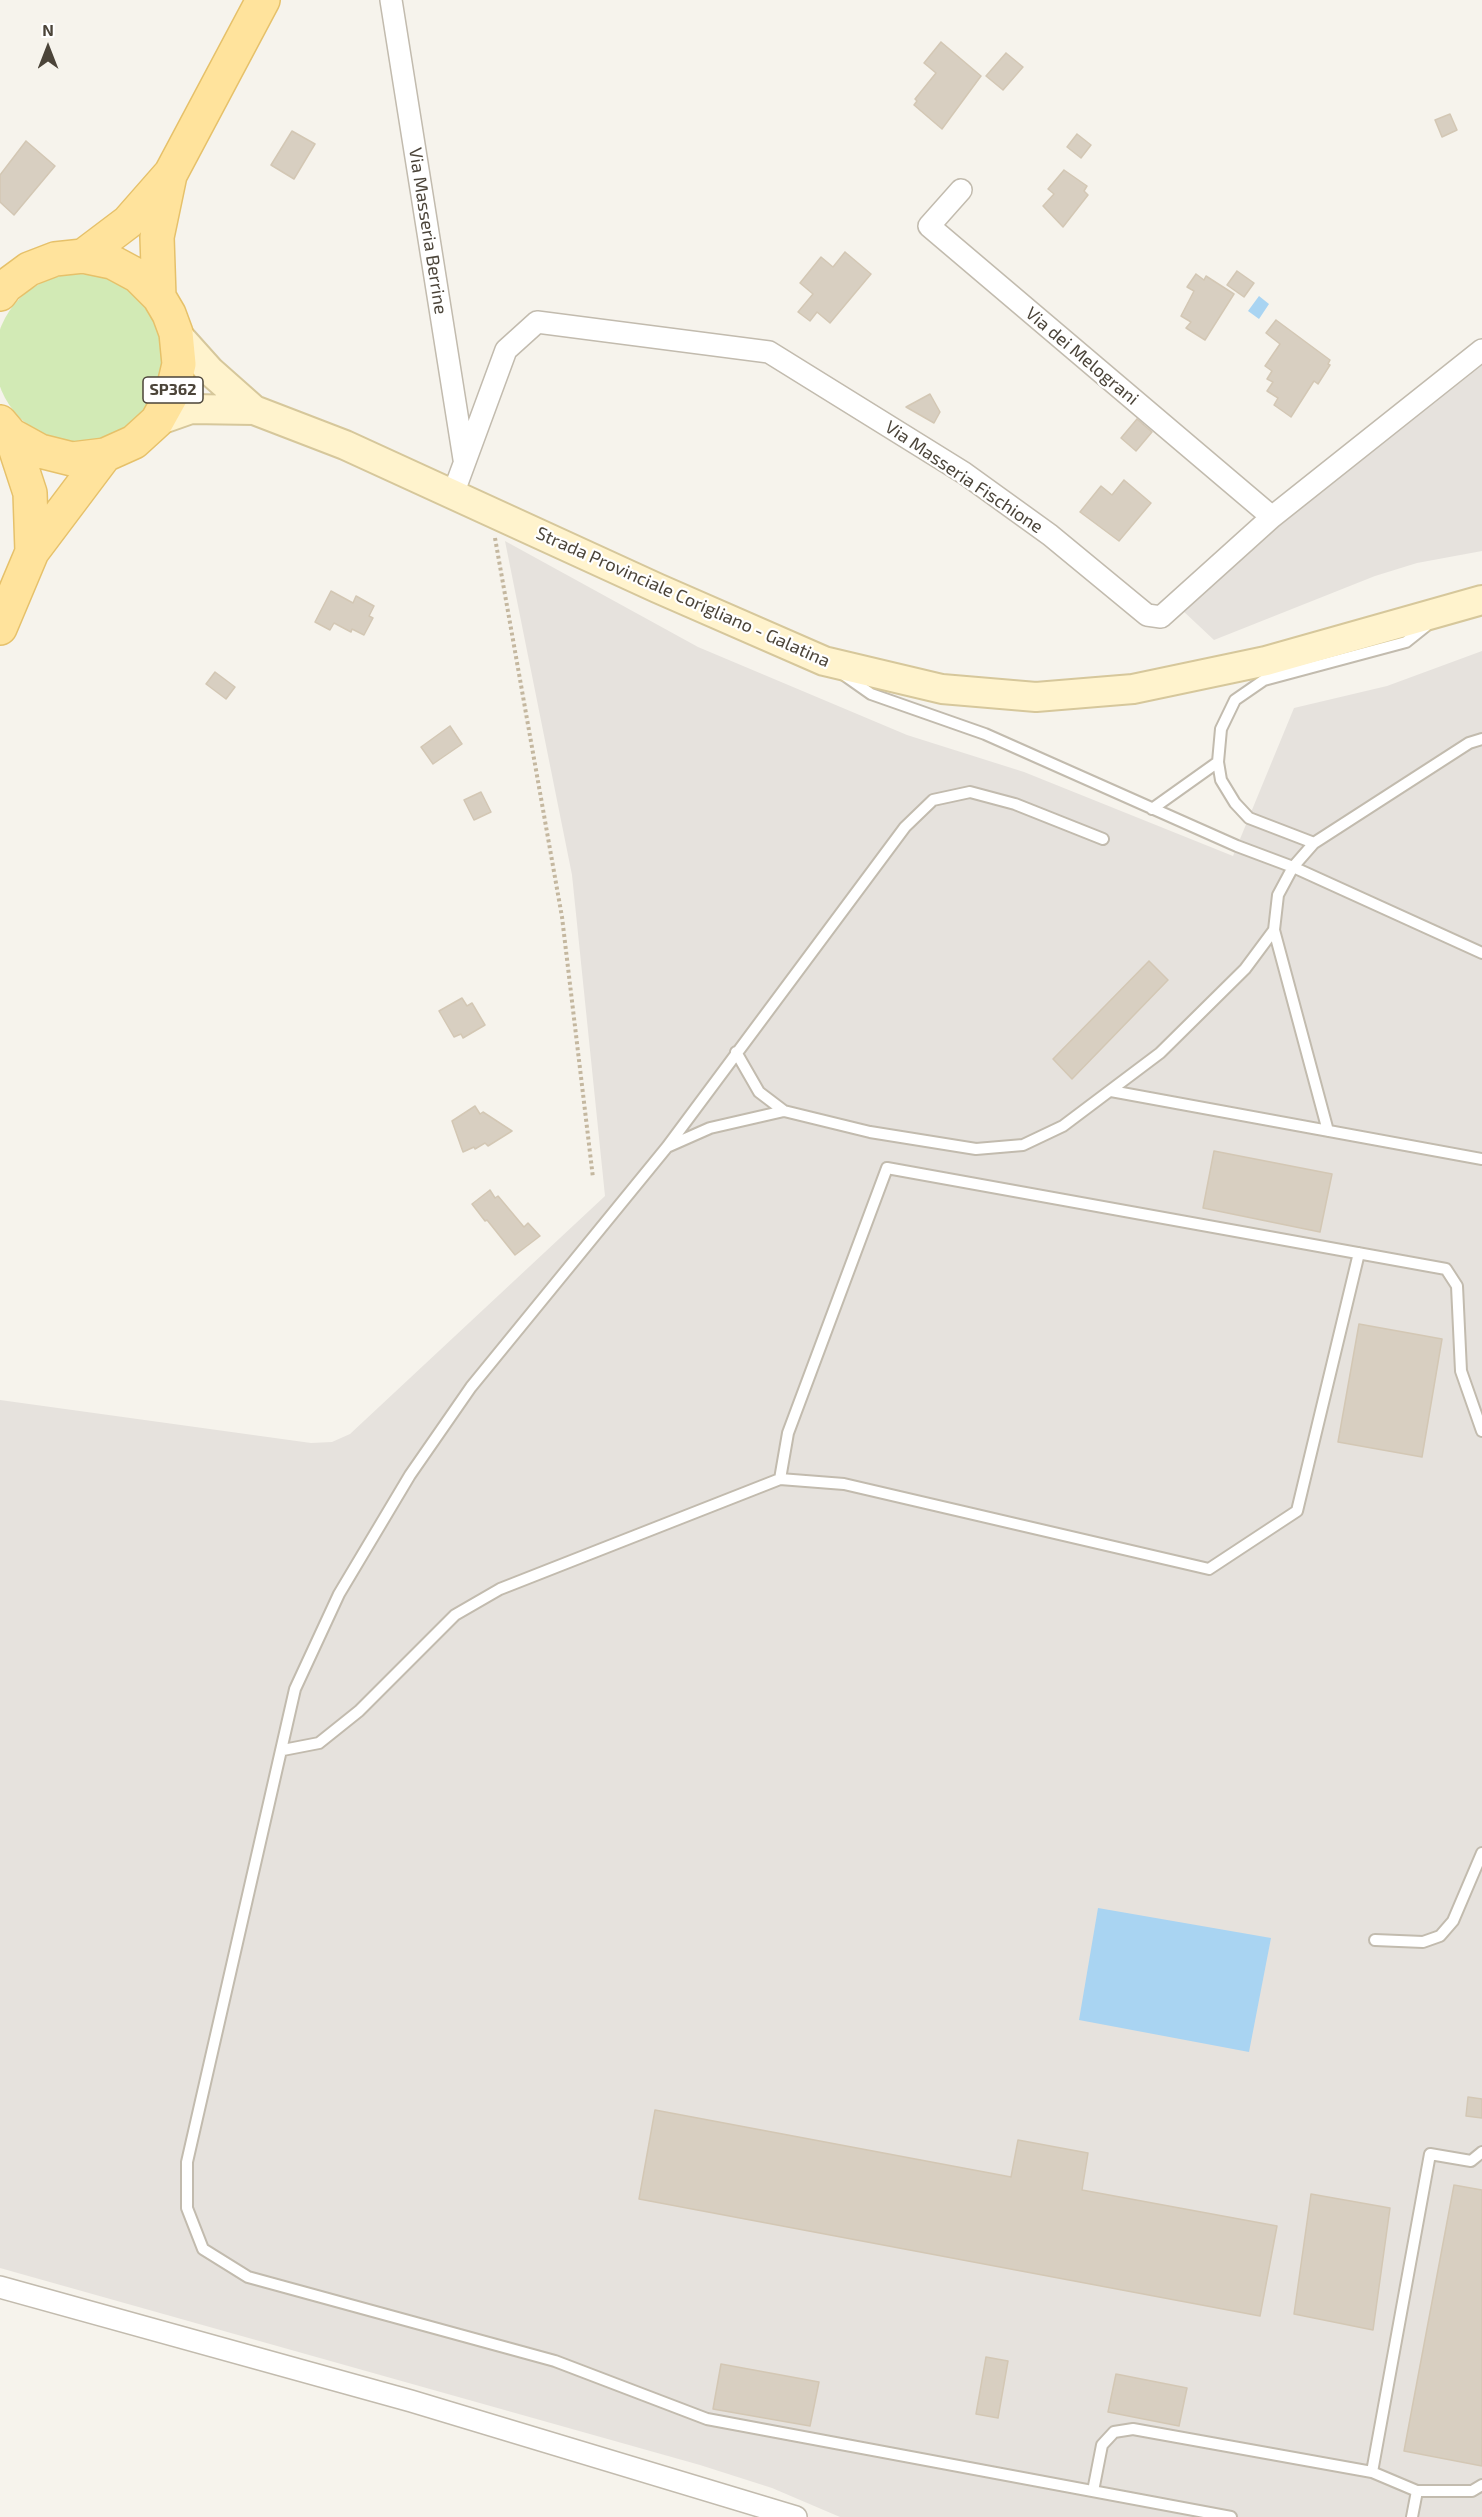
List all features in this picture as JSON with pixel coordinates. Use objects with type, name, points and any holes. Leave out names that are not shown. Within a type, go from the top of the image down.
[{"type":"main road","name":"SP362","points":[[83,256],[128,222],[171,173],[263,0]]},
{"type":"main road","name":"SP362","points":[[159,297],[157,237],[171,173]]},
{"type":"main road","name":"SP362","points":[[0,294],[6,286],[29,269],[55,259],[83,256],[112,262],[138,276],[159,297],[176,333],[179,364],[172,394],[157,421],[134,442],[105,455],[72,459],[40,451],[6,428]]},
{"type":"main road","name":"Strada Provinciale Corigliano - Galatina","points":[[176,333],[210,371],[254,410]]},
{"type":"main road","name":"Strada Provinciale Corigliano - Galatina","points":[[157,421],[191,409],[254,410],[345,445],[824,661],[942,689],[1036,697],[1133,689],[1266,661],[1482,600]]},
{"type":"main road","name":"SP362","points":[[6,428],[30,493],[32,552]]},
{"type":"main road","name":"SP362","points":[[0,628],[32,552],[105,455]]},
{"type":"street","name":"Via Masseria Berrine","points":[[392,0],[464,462]]},
{"type":"street","name":"Via dei Melograni","points":[[961,190],[929,226],[1272,517]]},
{"type":"street","name":"Via Masseria Fischione","points":[[453,494],[506,350],[537,322],[769,352],[964,473],[1050,535],[1147,615],[1161,616],[1272,517],[1482,350]]},
{"type":"street","points":[[0,2287],[411,2401],[796,2517]]},
{"type":"lane","points":[[1314,843],[1249,818],[1235,803],[1221,780],[1218,762],[1221,729],[1235,700],[1264,680],[1406,642],[1447,610]]},
{"type":"lane","points":[[824,661],[871,694],[985,734],[1237,846],[1293,867],[1482,953]]},
{"type":"lane","points":[[1328,1131],[1274,930],[1278,894],[1293,867],[1314,843],[1469,743],[1482,739]]},
{"type":"lane","points":[[1152,809],[1218,762]]},
{"type":"lane","points":[[1103,839],[1015,804],[970,792],[933,800],[905,827],[667,1147],[471,1387],[410,1475],[339,1594],[295,1689],[283,1750],[187,2162],[187,2208],[203,2249],[248,2277],[555,2361],[707,2419],[1231,2517]]},
{"type":"lane","points":[[736,1052],[759,1092],[784,1111],[870,1132],[976,1149],[1023,1145],[1063,1126],[1160,1053],[1237,978],[1274,930]]},
{"type":"lane","points":[[1111,1091],[1482,1159]]},
{"type":"lane","points":[[667,1147],[710,1128],[784,1111]]},
{"type":"lane","points":[[780,1479],[788,1433],[887,1168],[1446,1269],[1457,1286],[1461,1371],[1482,1431]]},
{"type":"lane","points":[[283,1750],[319,1743],[358,1711],[455,1615],[500,1588],[780,1479],[844,1484],[1209,1569],[1297,1511],[1359,1253]]},
{"type":"lane","points":[[1375,1940],[1423,1942],[1440,1936],[1453,1922],[1482,1853]]},
{"type":"lane","points":[[1372,2472],[1430,2154],[1471,2161],[1482,2152]]},
{"type":"lane","points":[[1093,2491],[1102,2445],[1114,2432],[1133,2429],[1372,2472],[1417,2491],[1472,2491],[1482,2485]]},
{"type":"lane","points":[[1412,2517],[1417,2491]]},
{"type":"path","points":[[490,511],[520,693],[562,917],[593,1178]]},
{"type":"shaded area","points":[[1482,358],[1482,551],[1417,563],[1375,576],[1214,640],[1181,609],[1262,532]]},
{"type":"shaded area","points":[[505,541],[698,647],[907,735],[1024,772],[1233,856],[1294,708],[1387,686],[1482,651],[1482,2517],[840,2517],[772,2488],[700,2465],[0,2268],[0,1400],[311,1443],[332,1442],[350,1434],[605,1196],[572,875]]},
{"type":"green space","points":[[79,274],[95,275],[111,280],[139,298],[157,326],[162,342],[162,374],[157,390],[139,418],[111,436],[95,441],[79,442],[63,441],[47,436],[19,418],[1,390],[-4,374],[-5,358],[-4,342],[1,326],[19,298],[47,280],[63,275]]},
{"type":"water","points":[[1259,296],[1269,304],[1259,319],[1248,311]]},
{"type":"water","points":[[1098,1908],[1271,1938],[1249,2052],[1079,2020]]},
{"type":"building","points":[[941,42],[981,76],[942,129],[914,105],[917,101],[915,99],[936,73],[924,63]]},
{"type":"building","points":[[1006,53],[1023,67],[1003,90],[986,76]]},
{"type":"building","points":[[1450,114],[1457,130],[1442,137],[1435,120]]},
{"type":"building","points":[[292,131],[315,144],[294,179],[271,165]]},
{"type":"building","points":[[1077,134],[1091,145],[1081,158],[1067,147]]},
{"type":"building","points":[[26,141],[55,166],[14,215],[0,202],[0,175]]},
{"type":"building","points":[[1064,170],[1087,186],[1084,191],[1088,195],[1063,227],[1043,206],[1054,194],[1048,189]]},
{"type":"building","points":[[845,252],[871,274],[830,323],[817,312],[810,321],[798,312],[813,294],[800,283],[821,257],[833,267]]},
{"type":"building","points":[[1237,271],[1254,283],[1244,297],[1227,285]]},
{"type":"building","points":[[1196,274],[1204,280],[1206,276],[1234,294],[1205,340],[1186,328],[1191,322],[1181,316],[1194,291],[1187,287]]},
{"type":"building","points":[[1276,320],[1330,360],[1328,364],[1330,365],[1318,384],[1314,381],[1291,417],[1274,405],[1278,398],[1267,391],[1273,382],[1267,379],[1272,371],[1265,366],[1280,344],[1266,333]]},
{"type":"building","points":[[930,394],[940,412],[934,423],[906,407]]},
{"type":"building","points":[[1137,419],[1152,432],[1136,451],[1121,438]]},
{"type":"building","points":[[1124,480],[1151,503],[1119,541],[1080,512],[1101,486],[1112,495]]},
{"type":"building","points":[[331,591],[353,603],[356,596],[374,606],[369,616],[373,618],[364,635],[352,629],[351,632],[334,623],[330,630],[315,622]]},
{"type":"building","points":[[215,672],[235,687],[226,699],[206,684]]},
{"type":"building","points":[[450,726],[462,744],[433,764],[421,747]]},
{"type":"building","points":[[481,792],[491,812],[474,820],[464,800]]},
{"type":"building","points":[[1149,961],[1168,980],[1072,1079],[1053,1059]]},
{"type":"building","points":[[462,998],[467,1006],[472,1003],[485,1025],[463,1038],[461,1034],[454,1037],[439,1011]]},
{"type":"building","points":[[475,1106],[480,1114],[483,1112],[512,1131],[488,1146],[485,1143],[463,1152],[452,1121]]},
{"type":"building","points":[[1214,1151],[1332,1174],[1320,1232],[1203,1208]]},
{"type":"building","points":[[490,1190],[495,1198],[498,1196],[524,1227],[528,1223],[540,1236],[515,1255],[472,1204]]},
{"type":"building","points":[[1359,1324],[1442,1339],[1422,1457],[1338,1442]]},
{"type":"building","points":[[1468,2097],[1482,2099],[1482,2118],[1466,2116]]},
{"type":"building","points":[[655,2110],[1011,2177],[1018,2140],[1088,2153],[1082,2190],[1277,2226],[1260,2316],[639,2199]]},
{"type":"building","points":[[1454,2185],[1482,2190],[1482,2466],[1404,2451]]},
{"type":"building","points":[[1311,2194],[1390,2208],[1373,2330],[1294,2314]]},
{"type":"building","points":[[986,2357],[1008,2361],[998,2418],[976,2414]]},
{"type":"building","points":[[721,2364],[819,2382],[810,2426],[713,2409]]},
{"type":"building","points":[[1116,2374],[1187,2388],[1179,2426],[1108,2412]]}]
